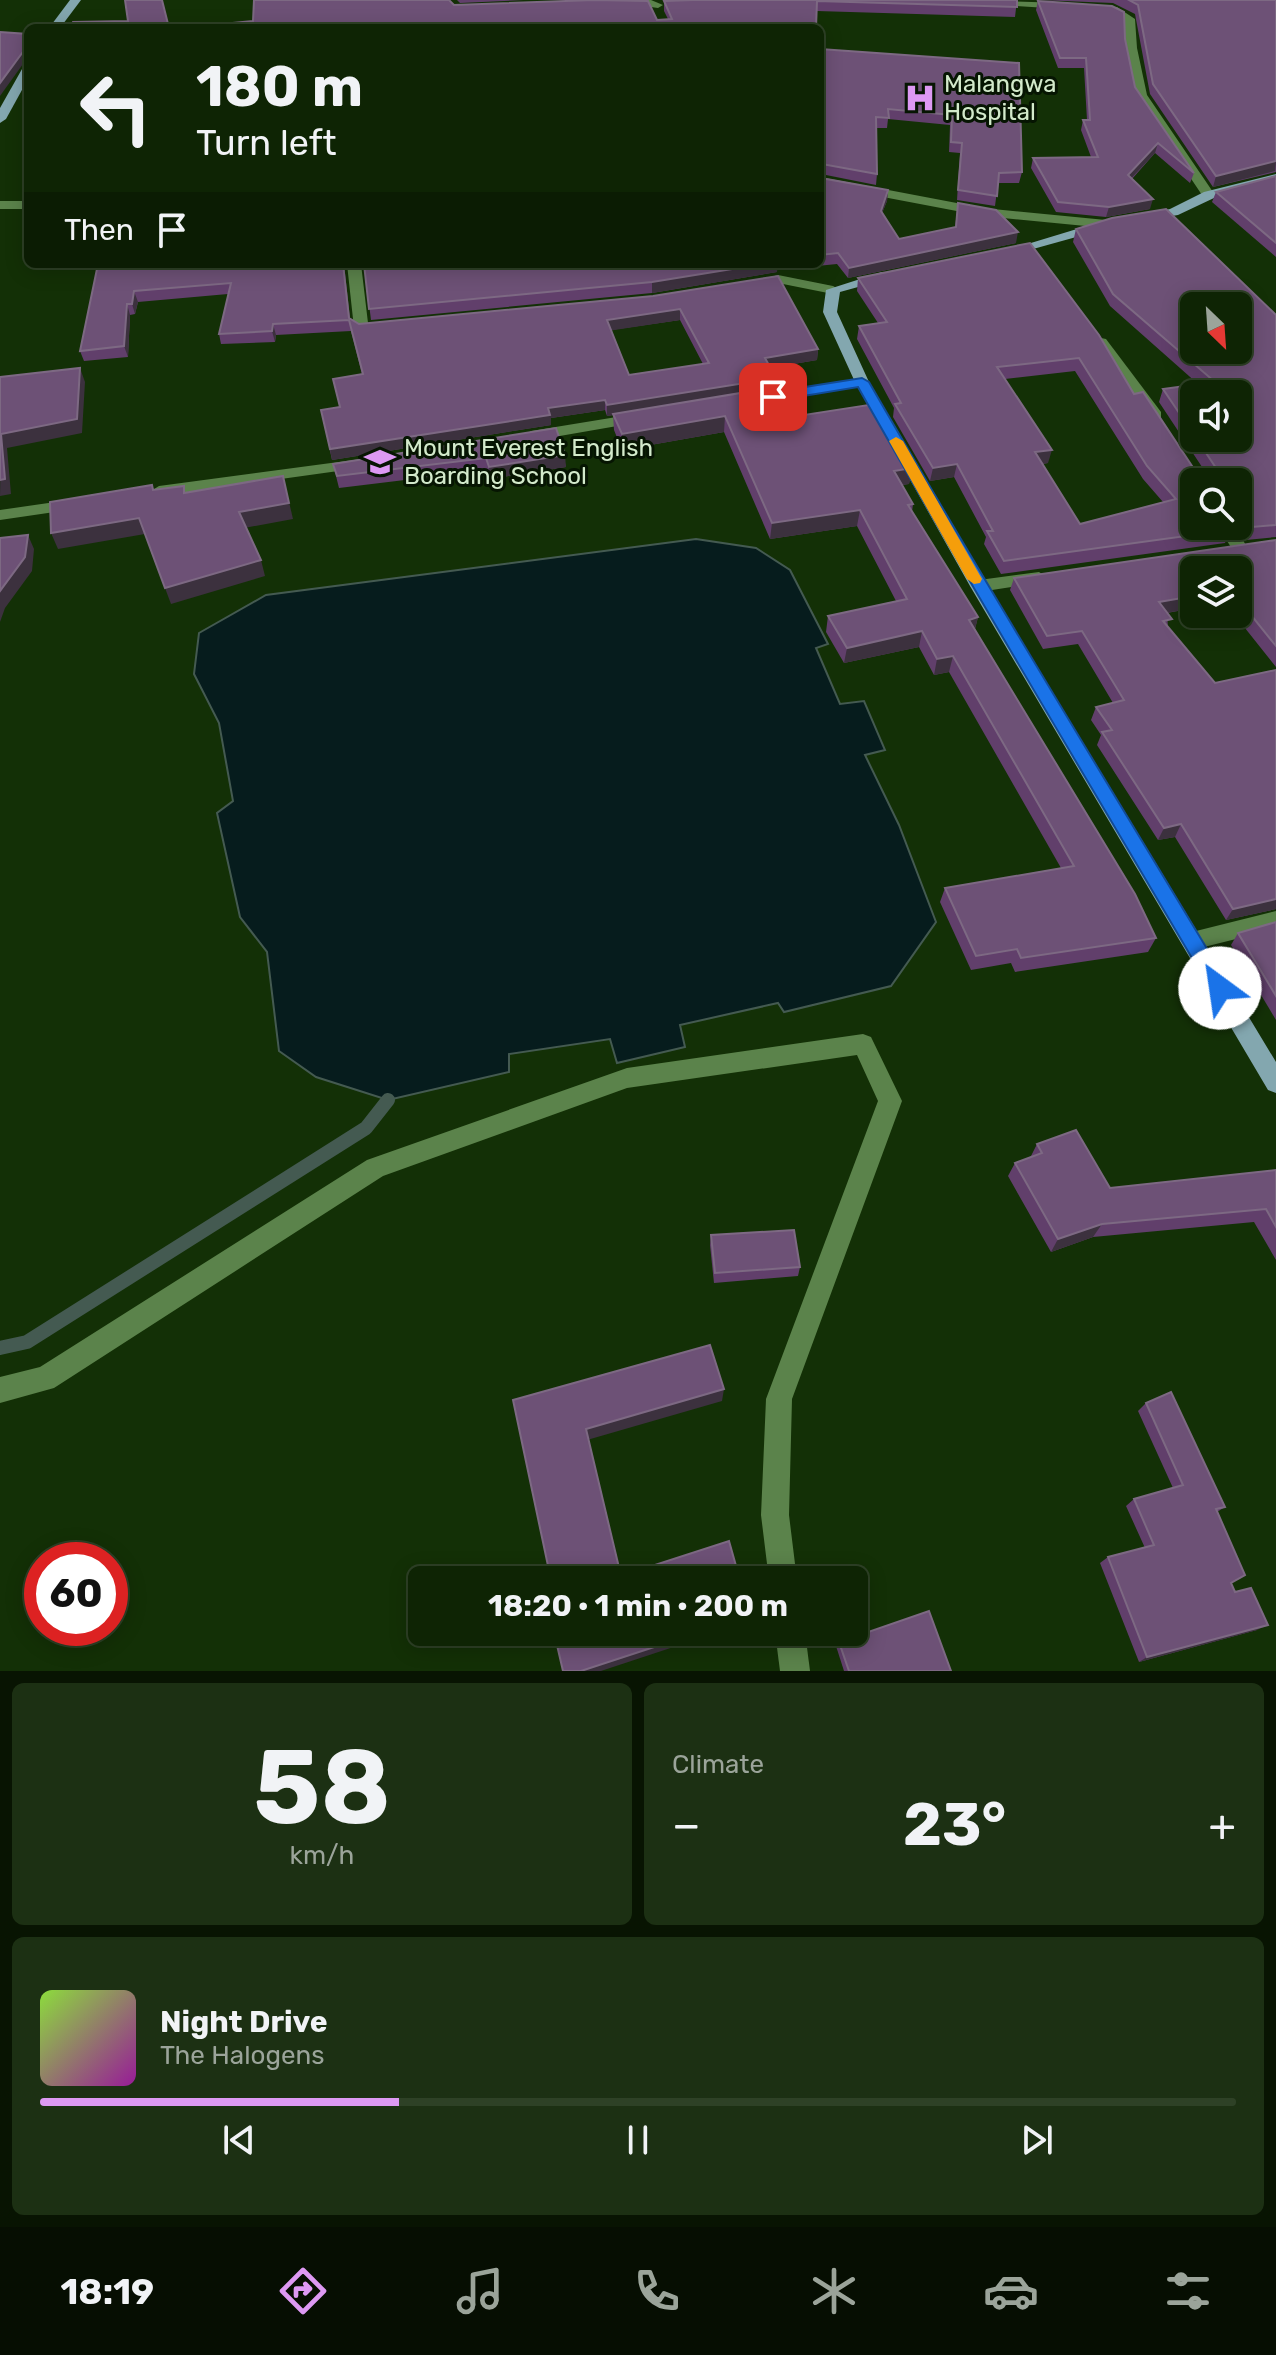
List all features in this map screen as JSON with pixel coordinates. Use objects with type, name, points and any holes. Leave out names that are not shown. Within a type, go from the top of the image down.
[{"type":"main road","points":[[57,24],[76,0]]},
{"type":"main road","points":[[0,119],[24,76]]},
{"type":"main road","points":[[989,255],[1036,254],[1106,224],[1173,212],[1209,195],[1276,178]]},
{"type":"main road","points":[[903,272],[833,290],[830,312],[862,382],[979,586],[1276,1083]]},
{"type":"street","points":[[970,0],[1070,7]]},
{"type":"street","points":[[591,2],[671,4]]},
{"type":"street","points":[[658,5],[655,14],[659,21]]},
{"type":"street","points":[[1084,8],[1113,9],[1130,19],[1131,48],[1141,95],[1209,195]]},
{"type":"street","points":[[824,182],[983,212],[1106,224]]},
{"type":"street","points":[[0,205],[24,205]]},
{"type":"street","points":[[354,268],[361,328],[407,323]]},
{"type":"street","points":[[746,284],[778,279],[833,290]]},
{"type":"street","points":[[1093,331],[1170,432]]},
{"type":"street","points":[[744,401],[862,382]]},
{"type":"street","points":[[517,438],[655,416]]},
{"type":"street","points":[[148,493],[378,462]]},
{"type":"street","points":[[0,515],[89,502]]},
{"type":"street","points":[[1230,540],[1233,552],[1264,546]]},
{"type":"street","points":[[979,586],[1056,576]]},
{"type":"street","points":[[1192,941],[1276,920]]},
{"type":"street","points":[[0,1390],[45,1379],[375,1168],[627,1078],[863,1044],[890,1101],[779,1399],[775,1515],[781,1566]]},
{"type":"street","points":[[792,1646],[795,1671]]},
{"type":"water","points":[[696,539],[756,548],[790,570],[828,644],[816,648],[840,704],[864,701],[885,750],[865,755],[899,825],[936,922],[891,986],[784,1012],[778,1003],[680,1025],[685,1047],[617,1063],[610,1039],[509,1054],[509,1072],[388,1100],[316,1077],[279,1051],[267,952],[240,917],[217,813],[233,801],[219,723],[194,674],[199,633],[266,595]]},
{"type":"building","points":[[125,0],[162,0],[168,24],[72,24],[73,22],[128,21]]},
{"type":"building","points":[[254,0],[449,0],[454,5],[648,1],[657,20],[672,19],[664,1],[1017,0],[1017,7],[817,1],[816,24],[222,24],[253,21]]},
{"type":"building","points":[[1129,0],[1276,0],[1276,161],[1216,176],[1153,84],[1138,5]]},
{"type":"building","points":[[1038,1],[1112,6],[1124,12],[1125,39],[1135,87],[1194,173],[1158,143],[1128,175],[1153,199],[1109,207],[1058,202],[1033,158],[1098,157],[1083,120],[1090,120],[1086,58],[1060,58]]},
{"type":"building","points":[[0,32],[24,34],[24,50],[0,83]]},
{"type":"building","points":[[824,49],[1019,63],[1022,172],[999,173],[997,196],[958,190],[962,143],[951,142],[952,115],[888,109],[889,118],[876,117],[877,174],[824,164]]},
{"type":"building","points":[[1276,176],[1276,243],[1216,192]]},
{"type":"building","points":[[824,179],[888,190],[881,211],[899,239],[956,227],[958,203],[996,210],[1018,232],[849,268],[838,253],[824,255]]},
{"type":"building","points":[[1166,209],[1276,315],[1276,525],[1252,527],[1252,468],[1216,468],[1205,452],[1252,452],[1252,380],[1213,380],[1194,364],[1252,364],[1252,292],[1180,292],[1180,352],[1113,294],[1076,229],[1112,218]]},
{"type":"building","points":[[1030,243],[1099,335],[1134,394],[1143,392],[1193,468],[1180,468],[1180,537],[1004,561],[987,531],[993,531],[957,464],[933,468],[895,404],[901,403],[859,326],[887,322],[858,278]],"holes":[[[1079,358],[1147,466],[1176,499],[1080,524],[1035,452],[1052,450],[997,367]]]},
{"type":"building","points":[[97,268],[343,268],[349,318],[359,324],[653,296],[778,276],[818,349],[765,358],[776,378],[607,405],[605,400],[548,408],[550,415],[330,449],[321,410],[340,407],[333,379],[363,374],[349,320],[273,324],[272,331],[219,334],[231,283],[134,291],[132,304],[127,304],[124,346],[80,351]],"holes":[[[680,309],[709,363],[629,375],[607,320]]]},
{"type":"building","points":[[364,268],[738,268],[652,282],[369,309]]},
{"type":"building","points":[[80,368],[77,419],[1,434],[5,479],[0,480],[0,377]]},
{"type":"building","points":[[783,386],[798,416],[875,404],[912,468],[894,471],[913,504],[908,505],[978,617],[969,620],[1135,894],[1156,938],[1021,958],[1017,949],[976,956],[945,888],[1074,866],[953,656],[937,659],[922,631],[847,648],[828,616],[907,599],[860,510],[772,523],[725,416],[622,434],[613,414]]},
{"type":"building","points":[[1180,387],[1180,414],[1163,389]]},
{"type":"building","points":[[556,428],[565,455],[489,467],[486,458],[337,476],[333,464]]},
{"type":"building","points":[[283,476],[289,503],[239,512],[261,560],[165,588],[139,518],[51,533],[50,502],[152,485],[153,490],[184,486],[184,493]]},
{"type":"building","points":[[28,535],[25,557],[0,591],[0,538]]},
{"type":"building","points":[[1276,540],[1276,646],[1252,616],[1252,556],[1180,556],[1180,598],[1159,602],[1172,619],[1163,621],[1215,683],[1276,670],[1276,899],[1233,909],[1181,824],[1164,828],[1102,732],[1112,730],[1096,707],[1124,700],[1082,631],[1047,636],[1014,578]]},
{"type":"building","points":[[1276,922],[1276,996],[1238,933]]},
{"type":"building","points":[[1076,1130],[1110,1188],[1276,1170],[1276,1227],[1266,1209],[1102,1224],[1058,1239],[1015,1163],[1042,1153],[1037,1144]]},
{"type":"building","points":[[794,1230],[800,1267],[715,1273],[711,1235]]},
{"type":"building","points":[[710,1345],[724,1389],[586,1429],[619,1566],[548,1566],[513,1400]]},
{"type":"building","points":[[1171,1392],[1225,1507],[1216,1509],[1245,1575],[1231,1583],[1235,1592],[1251,1588],[1268,1625],[1147,1657],[1108,1557],[1154,1545],[1134,1499],[1183,1485],[1146,1403]]},
{"type":"building","points":[[729,1541],[736,1566],[652,1566]]},
{"type":"building","points":[[929,1611],[951,1671],[849,1671],[840,1646],[868,1646],[868,1632]]},
{"type":"building","points":[[557,1646],[657,1646],[581,1671],[563,1671]]},
{"type":"waterway","points":[[0,1348],[27,1342],[366,1128],[388,1100]]},
{"type":"slow traffic","points":[[896,441],[974,579]]},
{"type":"place","name":"Malangwa Hospital","points":[[920,98]]},
{"type":"place","name":"Mount Everest English Boarding School","points":[[380,462]]},
{"type":"route","points":[[773,397],[862,382],[979,586],[1220,988]]}]
